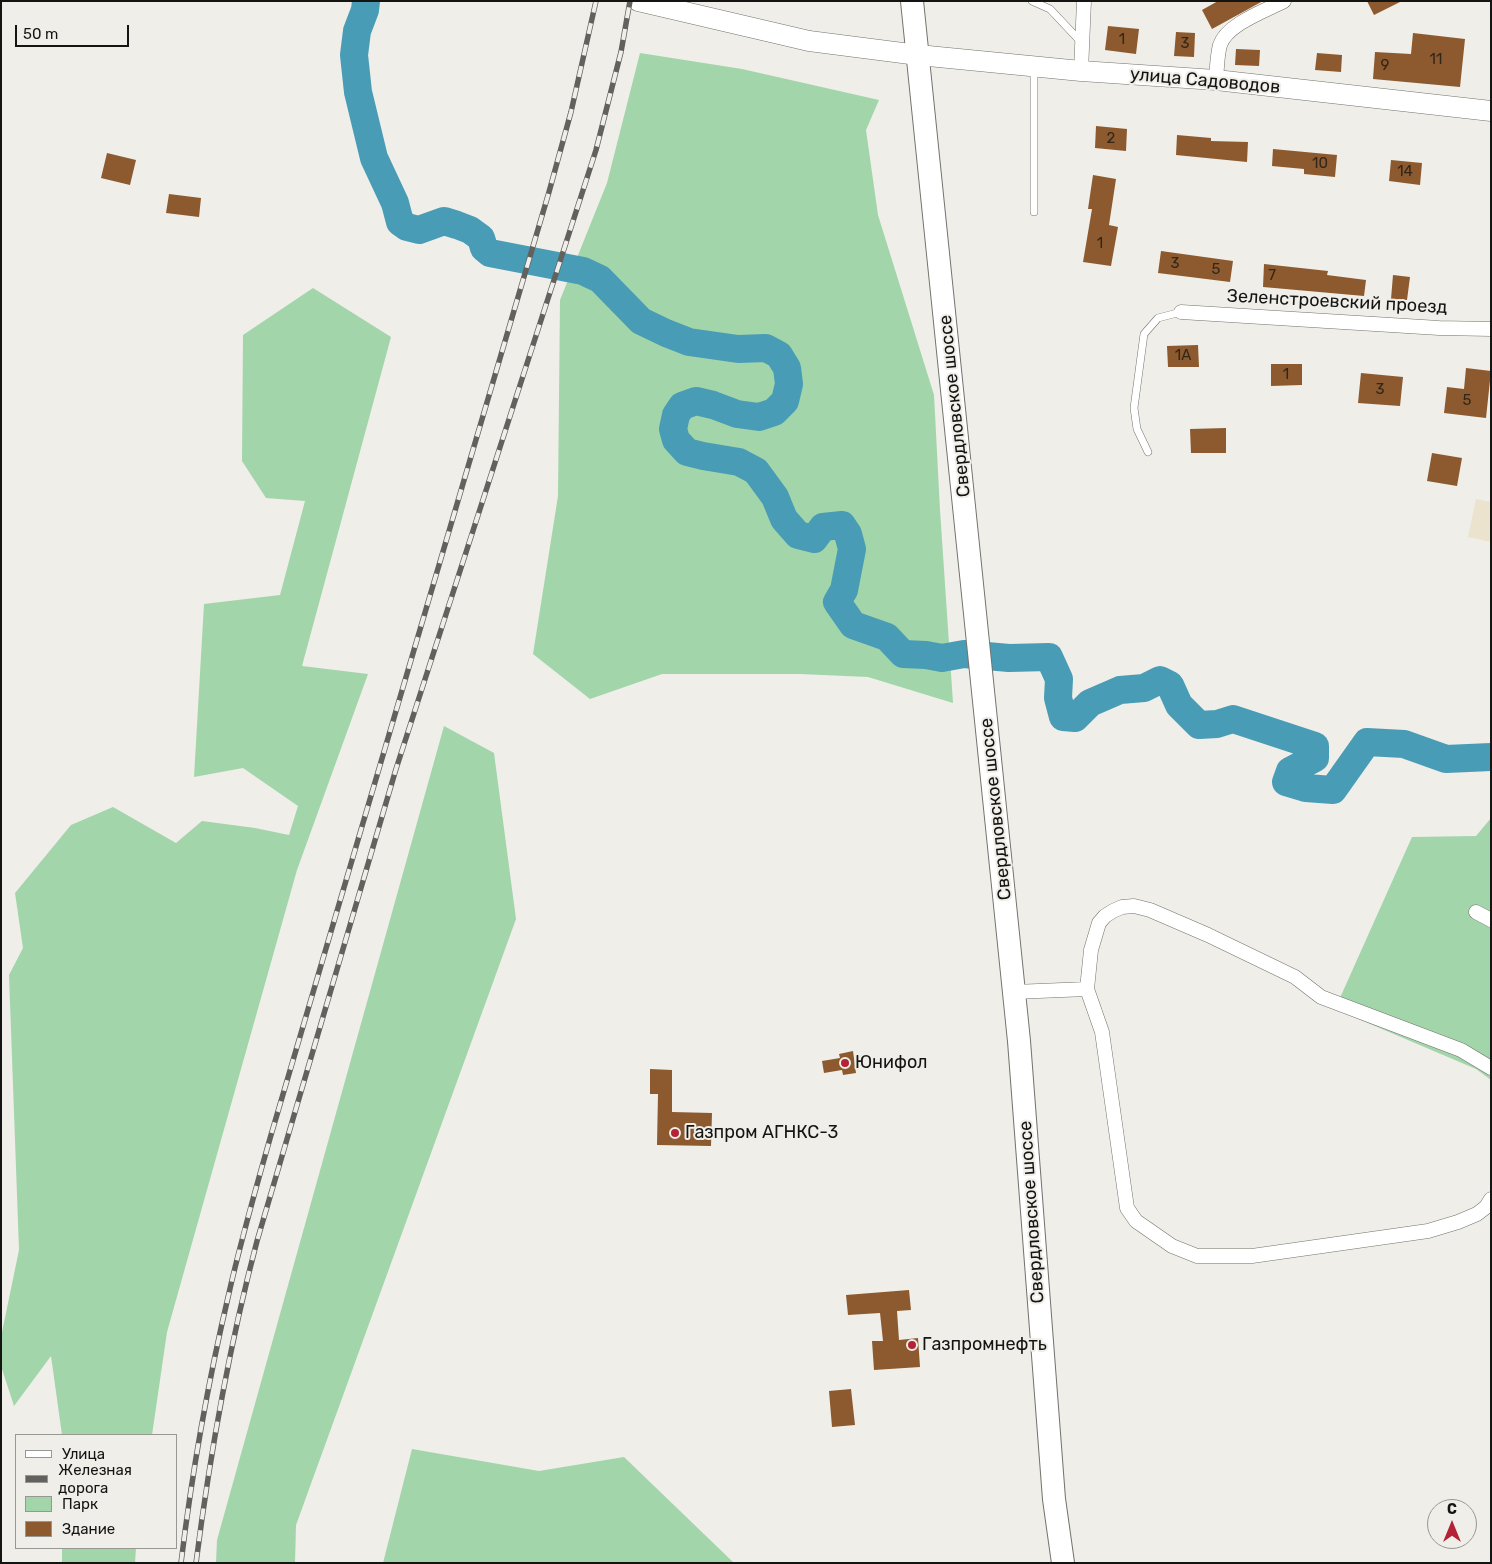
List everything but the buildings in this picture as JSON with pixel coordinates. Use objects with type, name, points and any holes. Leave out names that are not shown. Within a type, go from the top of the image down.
[{"type":"main road","name":"улица Садоводов","points":[[638,1],[809,41],[918,56],[1081,71],[1216,80],[1491,111]]},
{"type":"main road","name":"Свердловское шоссе","points":[[912,1],[1020,1042],[1054,1499],[1063,1563]]},
{"type":"street","points":[[1081,71],[1084,1]]},
{"type":"street","points":[[1216,80],[1219,52],[1226,34],[1234,27],[1284,1]]},
{"type":"street","name":"Зеленстроевский проезд","points":[[1181,312],[1439,328],[1491,329]]},
{"type":"street","points":[[1491,1068],[1461,1050],[1321,998],[1295,978],[1208,935],[1150,910],[1134,906],[1122,907],[1105,916],[1100,923],[1091,950],[1087,989],[1102,1032],[1127,1208],[1136,1222],[1172,1246],[1197,1256],[1252,1256],[1428,1231],[1477,1214],[1486,1207],[1491,1199]]},
{"type":"street","points":[[1476,912],[1491,920]]},
{"type":"street","points":[[1014,992],[1087,989]]},
{"type":"lane","points":[[1032,1],[1050,9],[1082,43]]},
{"type":"lane","points":[[1034,66],[1034,212]]},
{"type":"lane","points":[[1148,452],[1137,429],[1134,408],[1144,334],[1158,318],[1181,312]]},
{"type":"shaded area","points":[[1476,499],[1491,502],[1491,542],[1468,537]]},
{"type":"green space","points":[[640,53],[742,69],[879,100],[866,130],[878,215],[934,395],[953,703],[868,677],[800,674],[662,674],[590,699],[533,654],[558,496],[560,300],[607,183]]},
{"type":"green space","points":[[313,288],[391,337],[302,666],[368,674],[297,870],[167,1332],[152,1434],[62,1434],[51,1356],[14,1406],[1,1366],[1,1337],[19,1250],[9,975],[23,948],[15,893],[71,825],[113,807],[176,843],[202,821],[255,828],[289,835],[298,806],[243,768],[194,777],[204,604],[280,595],[305,501],[266,498],[242,461],[243,335]]},
{"type":"green space","points":[[444,726],[494,753],[516,919],[296,1525],[295,1563],[216,1563],[217,1540]]},
{"type":"green space","points":[[1491,818],[1491,1080],[1476,1069],[1335,1009],[1412,837],[1476,836]]},
{"type":"green space","points":[[412,1449],[539,1471],[624,1457],[734,1563],[383,1563]]},
{"type":"green space","points":[[62,1549],[136,1549],[135,1563],[62,1563]]},
{"type":"waterway","points":[[366,1],[365,10],[357,31],[354,55],[358,92],[374,158],[395,203],[400,222],[407,227],[419,230],[444,221],[470,230],[481,238],[484,248],[490,253],[583,271],[600,279],[641,321],[689,342],[738,349],[766,348],[779,355],[787,368],[789,384],[785,401],[774,412],[759,417],[737,414],[696,401],[682,406],[676,415],[673,429],[676,440],[687,452],[739,462],[756,471],[775,497],[784,519],[798,535],[814,539],[823,527],[842,525],[848,534],[852,549],[844,590],[837,602],[853,625],[887,637],[903,654],[942,658],[964,654],[1009,658],[1049,657],[1059,679],[1058,698],[1063,717],[1075,718],[1090,703],[1120,690],[1144,688],[1160,680],[1170,685],[1179,705],[1199,725],[1217,724],[1233,719],[1315,746],[1315,758],[1290,771],[1286,782],[1306,788],[1333,790],[1367,742],[1404,744],[1446,759],[1491,757]]},
{"type":"railway","points":[[181,1563],[207,1394],[221,1326],[244,1234],[271,1135],[549,192],[571,112],[596,1]]},
{"type":"railway","points":[[196,1563],[221,1401],[257,1241],[396,769],[596,150],[621,52],[630,1]]},
{"type":"place","name":"Юнифол","points":[[845,1063]]},
{"type":"place","name":"Газпром АГНКС-3","points":[[675,1133]]},
{"type":"place","name":"Газпромнефть","points":[[912,1345]]}]
